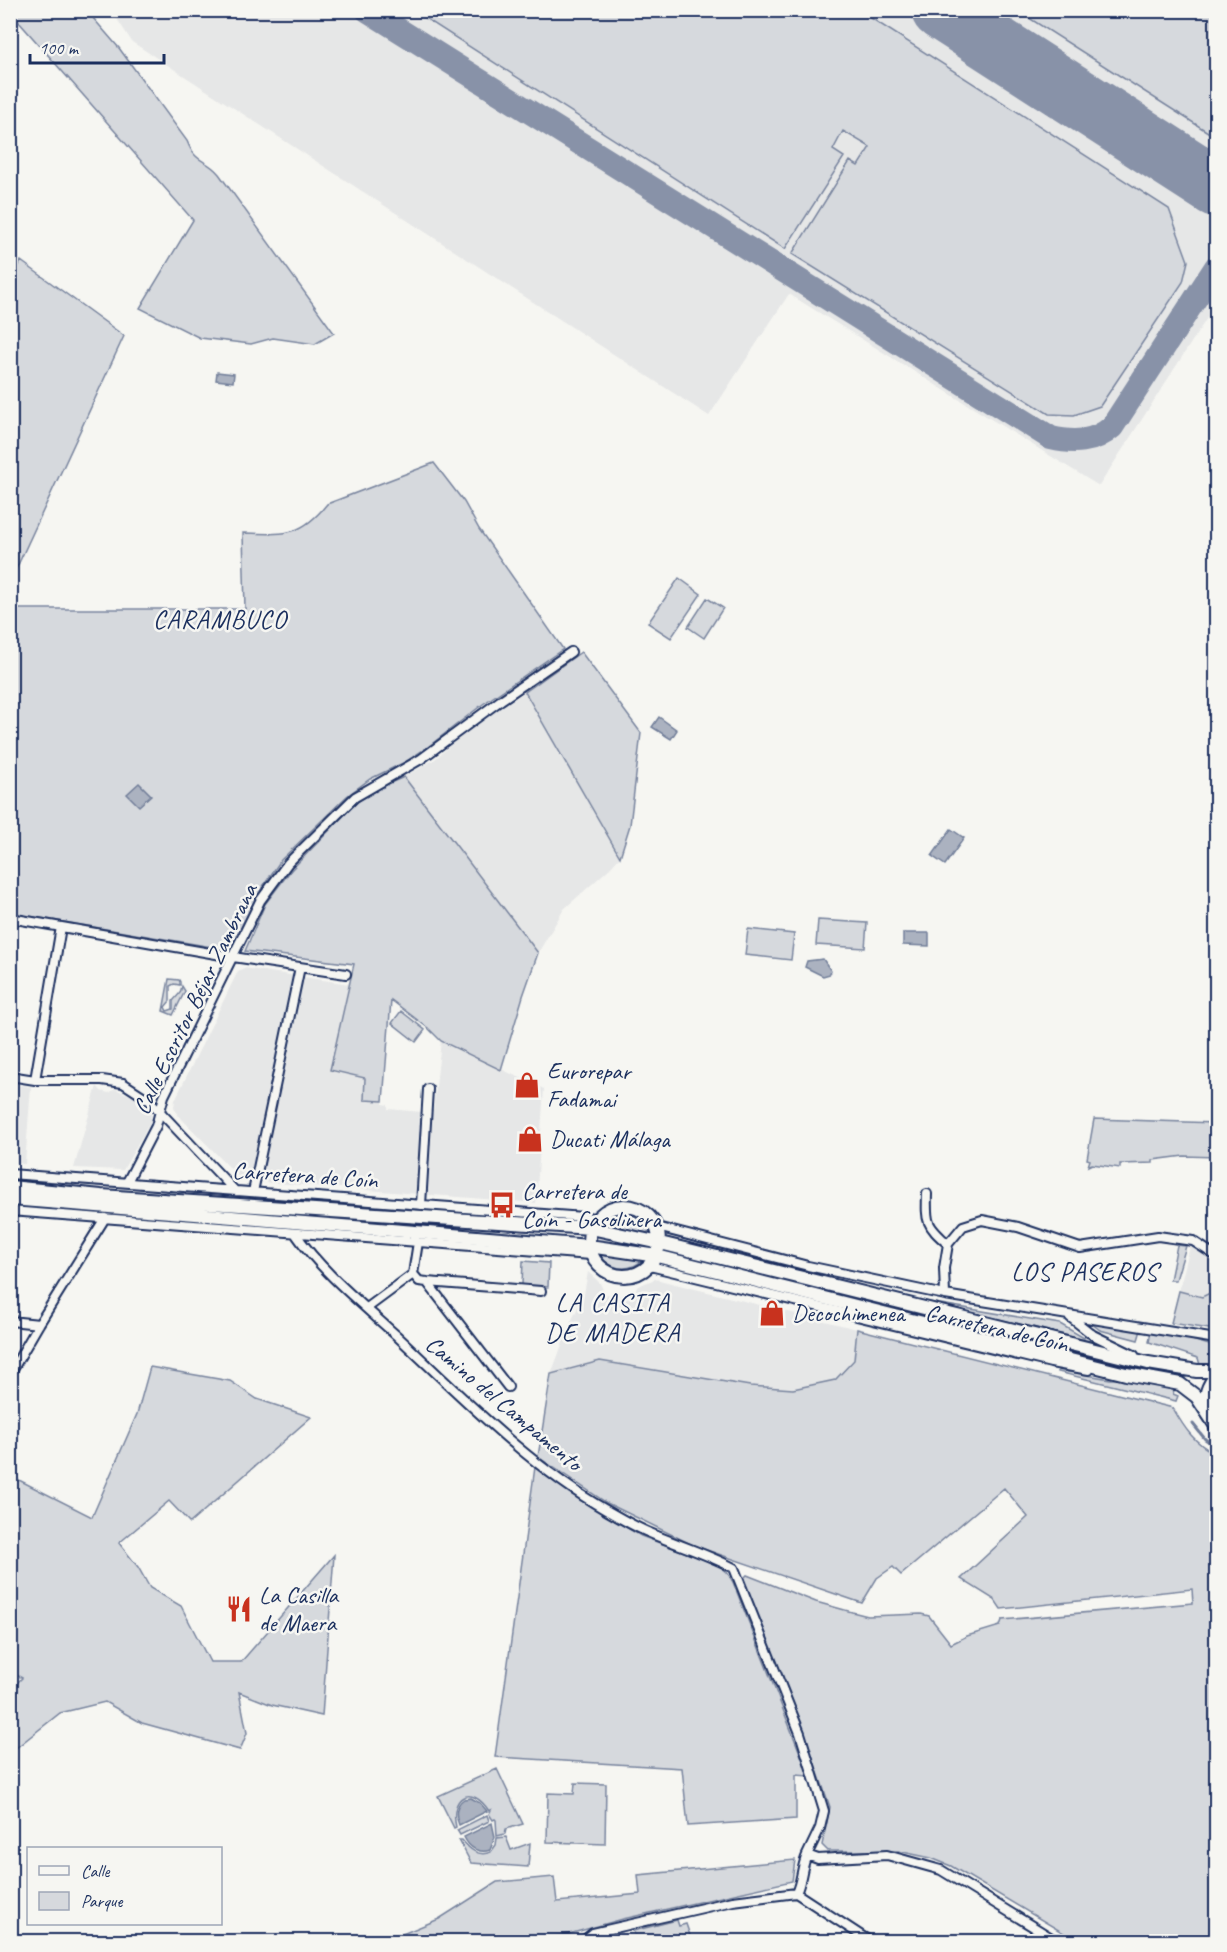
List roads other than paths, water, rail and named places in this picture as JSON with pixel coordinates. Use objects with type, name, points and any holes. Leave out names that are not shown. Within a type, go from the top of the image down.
[{"type":"main road","name":"Carretera de Coín","points":[[10,1187],[113,1197],[594,1223]]},
{"type":"main road","points":[[10,1199],[590,1250],[653,1261],[1126,1374],[1179,1384],[1190,1391],[1216,1426]]},
{"type":"main road","points":[[626,1206],[639,1209],[650,1216],[657,1227],[660,1243],[653,1261],[641,1273],[618,1276],[597,1265],[590,1250],[594,1223],[613,1208],[626,1206]]},
{"type":"main road","points":[[594,1223],[660,1243],[1148,1363],[1216,1374],[1205,1398],[1206,1411]]},
{"type":"street","name":"Calle Escritor Béjar Zambrana","points":[[127,1182],[156,1126],[164,1096],[260,901],[288,863],[355,797],[421,759],[571,652]]},
{"type":"street","points":[[10,918],[233,957],[346,974]]},
{"type":"street","points":[[35,1080],[61,927]]},
{"type":"street","points":[[253,1192],[300,967]]},
{"type":"street","points":[[10,1076],[35,1080],[102,1080],[123,1083],[141,1094],[160,1112],[235,1191]]},
{"type":"street","points":[[421,1205],[428,1089]]},
{"type":"street","name":"Carretera de Coín","points":[[10,1174],[421,1205],[594,1223]]},
{"type":"street","points":[[927,1194],[926,1218],[933,1232],[948,1244]]},
{"type":"street","points":[[10,1211],[418,1242],[590,1250]]},
{"type":"street","points":[[10,1374],[105,1218]]},
{"type":"street","points":[[945,1295],[944,1268],[948,1244],[963,1226],[982,1220],[1018,1227],[1080,1248],[1158,1236],[1193,1241],[1216,1256]]},
{"type":"street","name":"Carretera de Coín","points":[[657,1227],[808,1266],[945,1295],[1216,1340]]},
{"type":"street","name":"Camino del Campamento","points":[[295,1233],[306,1249],[367,1308],[480,1414],[540,1465],[604,1508],[640,1528],[734,1568],[800,1733],[825,1811],[820,1828],[802,1866],[800,1885],[796,1893]]},
{"type":"street","points":[[367,1308],[413,1274],[418,1242]]},
{"type":"street","points":[[413,1274],[419,1281],[541,1291]]},
{"type":"street","points":[[427,1282],[508,1387]]},
{"type":"street","name":"Carretera de Coín","points":[[1067,1315],[1093,1335],[1148,1363]]},
{"type":"street","points":[[10,1321],[39,1324]]},
{"type":"street","points":[[807,1855],[818,1859],[887,1855],[941,1870],[1058,1941]]},
{"type":"street","points":[[582,1941],[593,1934],[733,1901],[796,1893],[871,1941]]},
{"type":"waterway","points":[[1193,1424],[1205,1439],[1216,1447]]},
{"type":"place","name":"Eurorepar Fadamai","points":[[527,1085]]},
{"type":"place","name":"Ducati Málaga","points":[[530,1139]]},
{"type":"place","name":"Carretera de Coín - Gasolinera","points":[[502,1205]]},
{"type":"place","name":"Decochimenea","points":[[772,1313]]},
{"type":"place","name":"La Casilla de Maera","points":[[239,1609]]},
{"type":"district","name":"CARAMBUCO","points":[[220,619]]},
{"type":"district","name":"LOS PASEROS","points":[[1085,1271]]},
{"type":"district","name":"LA CASITA DE MADERA","points":[[613,1317]]}]
